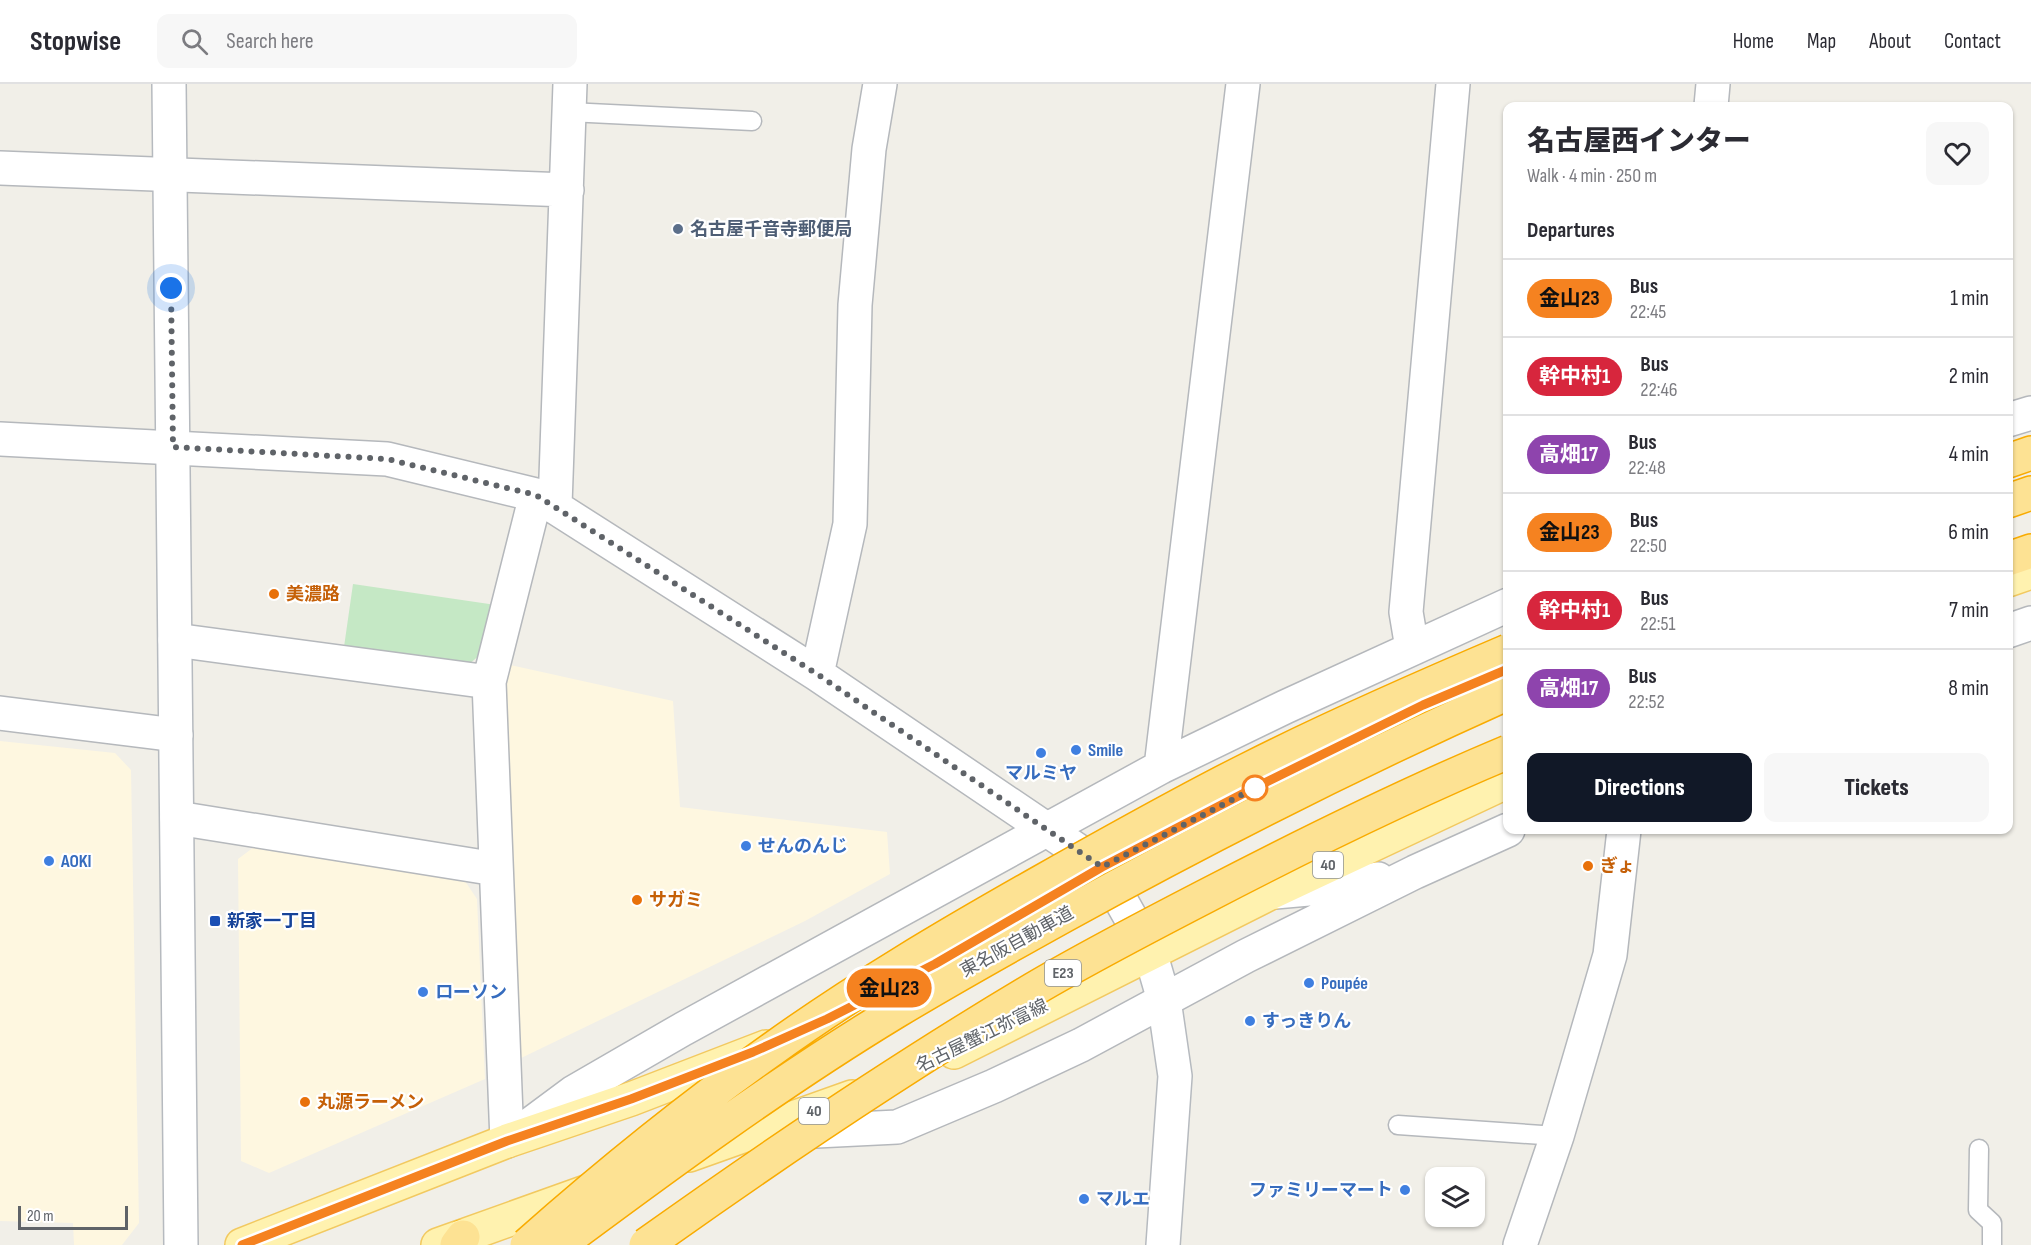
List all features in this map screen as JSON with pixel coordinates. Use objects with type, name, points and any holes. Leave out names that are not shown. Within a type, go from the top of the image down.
[{"type":"highway","points":[[2013,459],[2031,453]]},
{"type":"highway","points":[[2013,499],[2031,493]]},
{"type":"highway","points":[[2013,559],[2031,551]]},
{"type":"highway","points":[[2013,560],[2031,556]]},
{"type":"highway","points":[[527,1245],[672,1124],[771,1049],[877,978],[988,911],[1251,768],[1430,684],[1503,653]]},
{"type":"highway","name":"東名阪自動車道","points":[[559,1245],[774,1090],[894,1012],[1132,878],[1231,826],[1435,725],[1503,695]]},
{"type":"highway","name":"E23","points":[[646,1245],[797,1139],[1035,989],[1160,920],[1291,852],[1503,754]]},
{"type":"main road","points":[[2013,475],[2031,470]]},
{"type":"main road","points":[[2013,578],[2031,572]]},
{"type":"main road","points":[[242,1245],[507,1141],[631,1099],[753,1052],[846,1010],[935,964],[1102,867],[1250,790],[1413,710],[1503,671]]},
{"type":"main road","name":"名古屋蟹江弥富線","points":[[453,1242],[863,1092],[973,1043],[1272,892],[1503,783]]},
{"type":"street","points":[[169,84],[181,1245]]},
{"type":"street","points":[[817,674],[850,524],[855,305],[869,149],[880,84]]},
{"type":"street","points":[[1161,767],[1243,84]]},
{"type":"street","points":[[1412,648],[1406,612],[1453,84]]},
{"type":"street","points":[[1711,102],[1713,84]]},
{"type":"street","points":[[507,1141],[489,682],[545,500],[567,190],[570,98]]},
{"type":"street","points":[[0,168],[567,190]]},
{"type":"street","points":[[2013,418],[2031,413]]},
{"type":"street","points":[[0,439],[387,459],[545,500],[817,674],[1102,867],[1150,952],[1164,999],[1175,1076],[1163,1245]]},
{"type":"street","points":[[507,1141],[574,1092],[683,1029],[1161,767],[1503,607]]},
{"type":"street","points":[[2013,629],[2031,623]]},
{"type":"street","points":[[175,640],[489,682]]},
{"type":"street","points":[[0,713],[176,735]]},
{"type":"street","points":[[177,818],[496,869]]},
{"type":"street","points":[[752,1133],[845,1131],[897,1126],[994,1086],[1062,1054],[1246,956],[1415,872],[1503,832]]},
{"type":"street","points":[[1520,1245],[1557,1136],[1610,955],[1624,834]]},
{"type":"street","points":[[1272,892],[1342,886],[1415,872]]},
{"type":"street","points":[[578,1245],[616,1212],[653,1168]]},
{"type":"lane","points":[[570,98],[752,121]]},
{"type":"lane","points":[[1398,1125],[1557,1136]]},
{"type":"lane","points":[[1979,1149],[1978,1210],[1992,1223],[1992,1245]]},
{"type":"shaded area","points":[[506,664],[673,701],[680,807],[887,832],[890,874],[805,921],[517,1060]]},
{"type":"shaded area","points":[[0,741],[115,753],[131,770],[139,1223],[122,1245],[74,1245],[73,1223],[0,1221]]},
{"type":"shaded area","points":[[254,847],[465,881],[477,899],[485,1079],[269,1173],[241,1161],[238,859]]},
{"type":"green space","points":[[353,584],[496,605],[481,654],[468,665],[344,647]]},
{"type":"bus line","name":"金山23","points":[[242,1245],[507,1141],[631,1099],[753,1052],[827,1019],[935,964],[1102,867],[1250,790],[1423,705],[1503,671]]},
{"type":"place","name":"名古屋千音寺郵便局","points":[[678,229]]},
{"type":"place","name":"美濃路","points":[[274,594]]},
{"type":"place","name":"Smile","points":[[1076,750]]},
{"type":"place","name":"マルミヤ","points":[[1041,753]]},
{"type":"place","name":"せんのんじ","points":[[746,846]]},
{"type":"place","name":"AOKI","points":[[49,861]]},
{"type":"place","name":"ぎょ","points":[[1588,866]]},
{"type":"place","name":"サガミ","points":[[637,900]]},
{"type":"place","name":"新家一丁目","points":[[215,921]]},
{"type":"place","name":"Poupée","points":[[1309,983]]},
{"type":"place","name":"ローソン","points":[[423,992]]},
{"type":"place","name":"すっきりん","points":[[1250,1021]]},
{"type":"place","name":"丸源ラーメン","points":[[305,1102]]},
{"type":"place","name":"ファミリーマート","points":[[1405,1190]]},
{"type":"place","name":"マルエ","points":[[1084,1199]]},
{"type":"route","points":[[171,288],[173,447],[387,459],[536,495],[817,674],[1102,867],[1255,788]]}]
